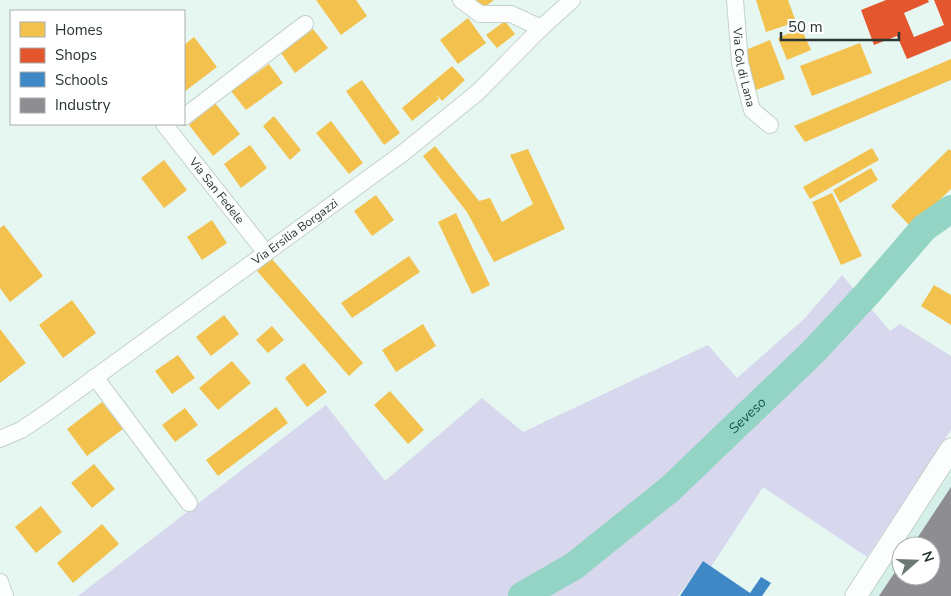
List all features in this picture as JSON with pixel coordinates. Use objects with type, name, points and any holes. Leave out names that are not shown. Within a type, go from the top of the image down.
[{"type":"street","points":[[461,0],[480,14],[510,14],[541,28]]},
{"type":"street","name":"Via Ersilia Borgazzi","points":[[0,439],[22,430],[347,196],[478,92],[541,28],[572,0]]},
{"type":"street","name":"Via Col di Lana","points":[[734,0],[740,63],[752,110],[770,125]]},
{"type":"street","points":[[185,116],[305,24]]},
{"type":"street","name":"Via San Fedele","points":[[169,125],[266,253]]},
{"type":"street","points":[[95,377],[189,503]]},
{"type":"street","points":[[856,596],[951,449]]},
{"type":"street","points":[[0,582],[5,596]]},
{"type":"shaded area","points":[[842,275],[890,331],[900,324],[951,356],[951,430],[867,557],[763,487],[711,567],[703,562],[678,596],[78,596],[326,405],[385,481],[482,398],[523,432],[708,345],[737,378],[804,319]]},
{"type":"shaded area","points":[[951,467],[951,596],[866,596],[891,558],[891,586],[941,586],[941,536],[906,536]]},
{"type":"building: Homes","points":[[316,0],[356,0],[367,16],[341,35]]},
{"type":"building: Homes","points":[[476,0],[494,0],[483,8]]},
{"type":"building: Homes","points":[[756,0],[788,0],[796,22],[766,32]]},
{"type":"building: Homes","points":[[468,18],[486,43],[458,64],[440,40]]},
{"type":"building: Homes","points":[[505,21],[515,34],[497,48],[486,35]]},
{"type":"building: Homes","points":[[801,28],[811,50],[787,60],[778,38]]},
{"type":"building: Homes","points":[[313,29],[328,48],[295,73],[281,53]]},
{"type":"building: Homes","points":[[194,37],[217,67],[185,91],[185,44]]},
{"type":"building: Homes","points":[[770,40],[785,79],[756,90],[741,52]]},
{"type":"building: Homes","points":[[860,43],[872,73],[812,96],[800,66]]},
{"type":"building: Homes","points":[[951,59],[951,80],[805,142],[794,126]]},
{"type":"building: Homes","points":[[269,64],[283,83],[246,110],[231,91]]},
{"type":"building: Homes","points":[[452,66],[465,80],[442,101],[436,94],[439,99],[412,121],[402,108]]},
{"type":"building: Homes","points":[[362,80],[400,133],[384,145],[346,91]]},
{"type":"building: Homes","points":[[215,103],[240,134],[213,156],[189,125]]},
{"type":"building: Homes","points":[[274,116],[301,150],[290,160],[263,126]]},
{"type":"building: Homes","points":[[331,121],[363,163],[349,174],[316,133]]},
{"type":"building: Homes","points":[[250,145],[267,168],[241,188],[224,164]]},
{"type":"building: Homes","points":[[435,146],[479,201],[490,198],[502,222],[533,204],[510,155],[528,149],[565,229],[494,262],[467,212],[423,156]]},
{"type":"building: Homes","points":[[872,148],[879,160],[810,199],[803,187]]},
{"type":"building: Homes","points":[[949,149],[951,151],[951,189],[911,227],[891,206]]},
{"type":"building: Homes","points":[[164,160],[187,190],[164,208],[141,178]]},
{"type":"building: Homes","points":[[871,168],[878,180],[840,203],[833,190]]},
{"type":"building: Homes","points":[[832,193],[862,256],[841,265],[812,202]]},
{"type":"building: Homes","points":[[376,195],[394,220],[372,236],[354,211]]},
{"type":"building: Homes","points":[[456,213],[490,285],[472,294],[438,222]]},
{"type":"building: Homes","points":[[212,220],[227,243],[202,260],[187,237]]},
{"type":"building: Homes","points":[[4,225],[43,276],[10,302],[0,288],[0,228]]},
{"type":"building: Homes","points":[[409,256],[420,272],[352,318],[341,303]]},
{"type":"building: Homes","points":[[272,259],[363,363],[349,376],[257,271]]},
{"type":"building: Homes","points":[[934,285],[951,295],[951,325],[921,306]]},
{"type":"building: Homes","points":[[72,300],[96,333],[63,358],[39,325]]},
{"type":"building: Homes","points":[[224,315],[239,334],[211,356],[196,337]]},
{"type":"building: Homes","points":[[423,324],[436,346],[396,372],[382,350]]},
{"type":"building: Homes","points":[[272,326],[284,340],[268,353],[256,340]]},
{"type":"building: Homes","points":[[0,329],[26,363],[0,383]]},
{"type":"building: Homes","points":[[178,355],[195,378],[172,394],[155,371]]},
{"type":"building: Homes","points":[[232,361],[251,383],[218,410],[199,388]]},
{"type":"building: Homes","points":[[304,363],[327,392],[307,407],[285,378]]},
{"type":"building: Homes","points":[[390,391],[424,430],[408,444],[374,405]]},
{"type":"building: Homes","points":[[102,402],[123,429],[87,456],[67,429]]},
{"type":"building: Homes","points":[[276,407],[288,423],[218,476],[206,460]]},
{"type":"building: Homes","points":[[185,408],[198,425],[175,442],[162,425]]},
{"type":"building: Homes","points":[[94,464],[115,489],[92,508],[71,483]]},
{"type":"building: Homes","points":[[41,506],[62,532],[36,553],[15,527]]},
{"type":"building: Homes","points":[[102,524],[119,544],[73,583],[57,563]]},
{"type":"building: Shops","points":[[886,0],[928,0],[929,2],[904,13],[914,37],[944,25],[934,0],[951,0],[951,41],[907,59],[897,36],[874,45],[861,10]]},
{"type":"building: Schools","points":[[703,561],[750,593],[761,577],[771,583],[762,596],[680,596]]},
{"type":"building: Industry","points":[[951,487],[951,596],[879,596],[891,578],[891,586],[941,586],[941,536],[919,536]]},
{"type":"waterway","name":"Seveso","points":[[522,596],[574,566],[670,489],[812,353],[867,294],[924,228],[951,209]]}]
